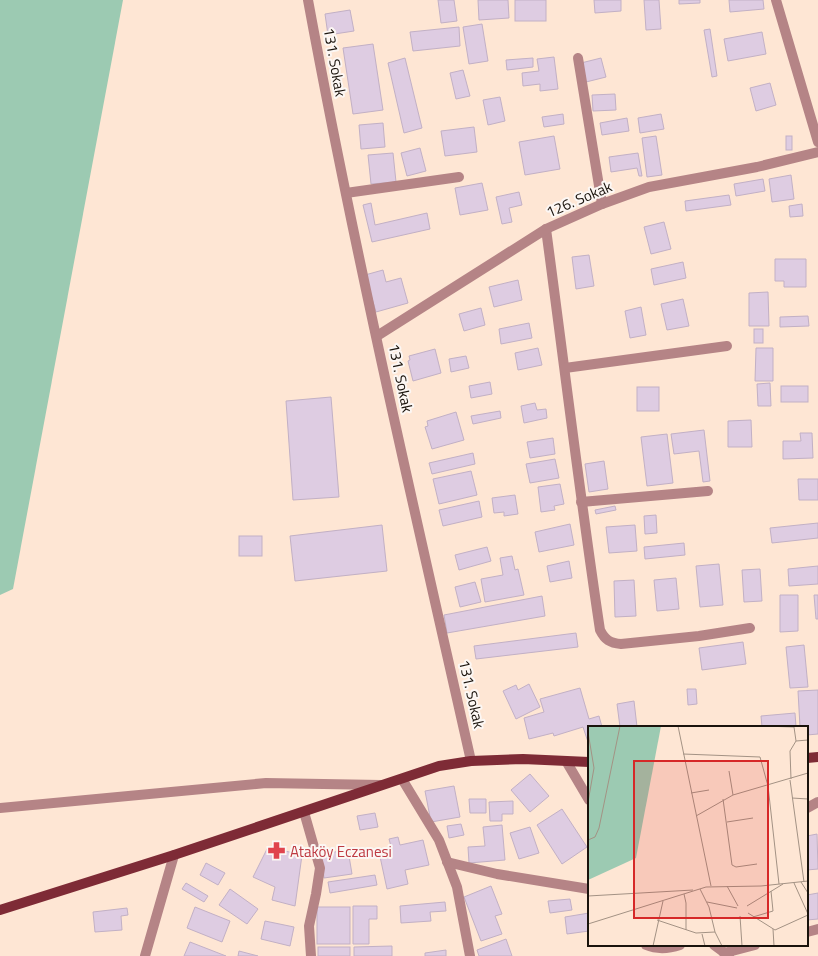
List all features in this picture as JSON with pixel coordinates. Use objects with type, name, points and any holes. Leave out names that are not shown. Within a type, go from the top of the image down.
[{"type":"main road","points":[[808,758],[818,757]]},
{"type":"main road","points":[[0,910],[174,855],[439,766],[471,762],[523,759],[588,762]]},
{"type":"street","name":"131. Sokak","points":[[308,0],[332,129],[471,762]]},
{"type":"street","points":[[776,0],[818,142]]},
{"type":"street","points":[[578,58],[602,204]]},
{"type":"street","name":"126. Sokak","points":[[377,336],[546,229],[602,204],[649,187],[757,167],[818,152]]},
{"type":"street","points":[[346,193],[459,177]]},
{"type":"street","points":[[546,229],[581,502],[600,630],[604,638],[611,643],[621,644],[668,640],[750,628]]},
{"type":"street","points":[[565,368],[727,346]]},
{"type":"street","points":[[581,502],[708,491]]},
{"type":"street","points":[[566,761],[588,798]]},
{"type":"street","points":[[402,778],[439,840],[457,887],[470,956]]},
{"type":"street","points":[[0,808],[266,783],[383,785]]},
{"type":"street","points":[[808,807],[818,802]]},
{"type":"street","points":[[304,812],[320,868],[309,926],[311,956]]},
{"type":"street","points":[[145,956],[174,855]]},
{"type":"street","points":[[447,862],[497,874],[588,888]]},
{"type":"street","points":[[808,932],[818,929]]},
{"type":"street","points":[[648,949],[670,948],[677,946]]},
{"type":"street","points":[[715,946],[726,954],[752,946]]},
{"type":"green space","points":[[0,0],[123,0],[13,589],[0,595]]},
{"type":"building","points":[[438,0],[454,0],[457,21],[441,23]]},
{"type":"building","points":[[478,0],[508,0],[509,18],[479,20]]},
{"type":"building","points":[[515,0],[546,0],[546,21],[515,21]]},
{"type":"building","points":[[594,0],[621,0],[621,11],[595,13]]},
{"type":"building","points":[[644,0],[659,0],[661,29],[646,30]]},
{"type":"building","points":[[679,0],[700,0],[700,3],[679,4]]},
{"type":"building","points":[[729,0],[763,0],[764,9],[730,12]]},
{"type":"building","points":[[350,10],[354,31],[328,35],[325,14]]},
{"type":"building","points":[[482,24],[488,61],[469,64],[463,27]]},
{"type":"building","points":[[459,27],[460,46],[413,51],[410,32]]},
{"type":"building","points":[[710,29],[717,76],[712,77],[704,30]]},
{"type":"building","points":[[762,32],[766,54],[728,61],[724,39]]},
{"type":"building","points":[[373,44],[383,110],[353,114],[343,48]]},
{"type":"building","points":[[554,57],[558,89],[540,91],[540,84],[523,86],[522,73],[539,71],[537,59]]},
{"type":"building","points":[[405,58],[422,128],[404,133],[388,63]]},
{"type":"building","points":[[533,58],[533,67],[507,70],[506,60]]},
{"type":"building","points":[[601,58],[606,77],[586,82],[581,63]]},
{"type":"building","points":[[463,70],[470,96],[456,99],[450,73]]},
{"type":"building","points":[[770,83],[776,105],[756,111],[750,88]]},
{"type":"building","points":[[615,94],[616,110],[593,111],[592,95]]},
{"type":"building","points":[[500,97],[505,121],[488,125],[483,100]]},
{"type":"building","points":[[563,114],[564,124],[544,127],[542,117]]},
{"type":"building","points":[[661,114],[664,129],[640,133],[638,118]]},
{"type":"building","points":[[627,118],[629,131],[602,135],[600,123]]},
{"type":"building","points":[[383,123],[385,147],[361,149],[359,125]]},
{"type":"building","points":[[474,127],[477,152],[445,156],[441,131]]},
{"type":"building","points":[[554,136],[560,169],[525,175],[519,142]]},
{"type":"building","points":[[656,136],[662,175],[647,177],[642,138]]},
{"type":"building","points":[[786,136],[792,136],[792,150],[786,150]]},
{"type":"building","points":[[420,148],[426,171],[407,176],[401,153]]},
{"type":"building","points":[[393,153],[396,182],[371,184],[368,155]]},
{"type":"building","points":[[638,153],[642,176],[639,176],[637,168],[611,172],[609,157]]},
{"type":"building","points":[[791,175],[794,199],[772,202],[769,179]]},
{"type":"building","points":[[763,179],[765,191],[736,196],[734,184]]},
{"type":"building","points":[[482,183],[488,210],[460,215],[455,188]]},
{"type":"building","points":[[519,192],[522,205],[509,208],[512,222],[502,224],[496,197]]},
{"type":"building","points":[[729,195],[731,205],[686,211],[685,201]]},
{"type":"building","points":[[371,203],[375,225],[427,213],[430,229],[372,242],[363,205]]},
{"type":"building","points":[[802,204],[803,216],[790,217],[789,206]]},
{"type":"building","points":[[664,222],[671,249],[651,254],[644,227]]},
{"type":"building","points":[[589,255],[594,286],[576,289],[572,257]]},
{"type":"building","points":[[775,259],[806,259],[806,287],[784,287],[784,281],[775,281]]},
{"type":"building","points":[[683,262],[686,278],[654,285],[651,269]]},
{"type":"building","points":[[383,270],[386,282],[401,278],[408,303],[376,312],[365,275]]},
{"type":"building","points":[[518,280],[522,300],[494,307],[489,287]]},
{"type":"building","points":[[768,292],[769,326],[749,326],[749,293]]},
{"type":"building","points":[[683,299],[689,326],[667,330],[661,304]]},
{"type":"building","points":[[641,307],[646,335],[630,338],[625,311]]},
{"type":"building","points":[[481,308],[485,325],[464,331],[459,314]]},
{"type":"building","points":[[808,316],[809,326],[780,327],[780,317]]},
{"type":"building","points":[[529,323],[532,338],[501,344],[499,329]]},
{"type":"building","points":[[754,329],[763,329],[763,343],[754,343]]},
{"type":"building","points":[[538,348],[542,365],[518,370],[515,353]]},
{"type":"building","points":[[756,348],[773,348],[773,381],[755,381]]},
{"type":"building","points":[[435,349],[441,373],[413,381],[408,361],[410,360],[409,356]]},
{"type":"building","points":[[466,356],[469,368],[451,372],[449,359]]},
{"type":"building","points":[[490,382],[492,394],[471,398],[469,386]]},
{"type":"building","points":[[770,383],[771,406],[758,406],[757,384]]},
{"type":"building","points":[[781,386],[808,386],[808,402],[781,402]]},
{"type":"building","points":[[637,387],[659,387],[659,411],[637,411]]},
{"type":"building","points":[[331,397],[339,497],[293,500],[286,401]]},
{"type":"building","points":[[535,403],[537,410],[546,409],[547,418],[524,423],[521,406]]},
{"type":"building","points":[[500,411],[501,418],[473,424],[471,416]]},
{"type":"building","points":[[456,412],[464,440],[432,449],[425,427],[428,426],[427,421]]},
{"type":"building","points":[[751,420],[752,447],[728,447],[728,421]]},
{"type":"building","points":[[704,430],[710,481],[703,482],[699,451],[674,454],[671,434]]},
{"type":"building","points":[[800,433],[812,433],[813,458],[783,459],[783,441],[801,441]]},
{"type":"building","points":[[667,434],[673,483],[647,486],[641,437]]},
{"type":"building","points":[[553,438],[555,454],[530,458],[527,442]]},
{"type":"building","points":[[473,453],[475,464],[432,474],[429,463]]},
{"type":"building","points":[[555,459],[559,478],[530,483],[526,464]]},
{"type":"building","points":[[604,461],[608,489],[589,492],[585,464]]},
{"type":"building","points":[[471,471],[477,495],[439,504],[433,479]]},
{"type":"building","points":[[798,479],[818,479],[818,500],[799,500]]},
{"type":"building","points":[[560,484],[564,504],[554,506],[555,510],[541,512],[538,487]]},
{"type":"building","points":[[515,495],[518,514],[504,516],[504,512],[494,513],[492,498]]},
{"type":"building","points":[[479,501],[482,517],[443,526],[439,510]]},
{"type":"building","points":[[615,506],[616,510],[596,514],[595,510]]},
{"type":"building","points":[[656,515],[657,533],[645,534],[644,516]]},
{"type":"building","points":[[818,523],[818,538],[772,543],[770,528]]},
{"type":"building","points":[[570,524],[574,545],[539,552],[535,532]]},
{"type":"building","points":[[382,525],[387,571],[295,581],[290,536]]},
{"type":"building","points":[[635,525],[637,551],[609,553],[606,527]]},
{"type":"building","points":[[239,536],[262,536],[262,556],[239,556]]},
{"type":"building","points":[[684,543],[685,555],[645,559],[644,547]]},
{"type":"building","points":[[487,547],[491,561],[459,570],[455,555]]},
{"type":"building","points":[[512,556],[515,570],[518,569],[524,595],[485,602],[481,579],[503,575],[500,558]]},
{"type":"building","points":[[569,561],[572,578],[550,582],[547,566]]},
{"type":"building","points":[[719,564],[723,605],[700,607],[696,566]]},
{"type":"building","points":[[818,566],[818,584],[789,586],[788,569]]},
{"type":"building","points":[[760,569],[762,601],[744,602],[742,570]]},
{"type":"building","points":[[676,578],[679,609],[657,611],[654,580]]},
{"type":"building","points":[[634,580],[636,616],[615,617],[614,581]]},
{"type":"building","points":[[475,582],[481,602],[460,607],[455,587]]},
{"type":"building","points":[[780,595],[798,595],[798,631],[780,632]]},
{"type":"building","points":[[814,595],[818,595],[818,619],[816,619]]},
{"type":"building","points":[[542,596],[545,616],[447,633],[444,615]]},
{"type":"building","points":[[576,633],[578,647],[476,659],[474,646]]},
{"type":"building","points":[[743,642],[746,664],[702,670],[699,648]]},
{"type":"building","points":[[804,645],[808,687],[790,688],[786,647]]},
{"type":"building","points":[[529,684],[540,707],[516,719],[503,691],[516,685],[518,690]]},
{"type":"building","points":[[580,688],[589,719],[599,716],[602,726],[588,726],[588,742],[583,727],[554,736],[553,733],[529,739],[524,718],[544,712],[540,699]]},
{"type":"building","points":[[687,689],[696,689],[697,704],[688,705]]},
{"type":"building","points":[[818,690],[818,734],[808,735],[808,726],[800,726],[798,691]]},
{"type":"building","points":[[634,701],[637,726],[620,726],[617,704]]},
{"type":"building","points":[[795,713],[796,726],[762,726],[761,716]]},
{"type":"building","points":[[530,774],[549,796],[530,812],[511,790]]},
{"type":"building","points":[[454,786],[460,817],[431,822],[425,791]]},
{"type":"building","points":[[469,799],[486,799],[486,813],[470,813]]},
{"type":"building","points":[[513,801],[513,814],[502,814],[502,821],[490,821],[489,802]]},
{"type":"building","points":[[562,809],[587,847],[562,864],[537,825]]},
{"type":"building","points":[[375,813],[378,827],[360,830],[357,816]]},
{"type":"building","points":[[461,824],[464,835],[449,838],[447,826]]},
{"type":"building","points":[[502,825],[505,860],[469,863],[468,847],[485,846],[483,827]]},
{"type":"building","points":[[530,827],[539,853],[519,859],[510,833]]},
{"type":"building","points":[[817,834],[818,869],[808,870],[808,836]]},
{"type":"building","points":[[398,837],[400,845],[423,840],[429,865],[405,870],[408,884],[387,889],[379,852],[392,850],[389,839]]},
{"type":"building","points":[[268,847],[302,855],[295,906],[272,900],[275,887],[253,877]]},
{"type":"building","points":[[348,850],[352,874],[324,878],[321,854]]},
{"type":"building","points":[[206,863],[225,873],[218,885],[200,875]]},
{"type":"building","points":[[375,875],[377,885],[330,893],[328,882]]},
{"type":"building","points":[[186,883],[208,896],[204,902],[182,889]]},
{"type":"building","points":[[491,886],[502,914],[495,916],[502,934],[481,941],[464,897]]},
{"type":"building","points":[[230,889],[258,909],[247,924],[219,905]]},
{"type":"building","points":[[818,893],[818,919],[808,920],[808,895]]},
{"type":"building","points":[[570,899],[572,910],[550,913],[548,901]]},
{"type":"building","points":[[445,902],[446,911],[430,912],[431,921],[401,923],[400,906]]},
{"type":"building","points":[[353,906],[377,906],[377,919],[369,919],[369,944],[353,944]]},
{"type":"building","points":[[195,907],[230,921],[222,942],[187,928]]},
{"type":"building","points":[[317,907],[350,907],[350,944],[317,944]]},
{"type":"building","points":[[127,908],[128,915],[121,916],[122,930],[95,932],[93,912]]},
{"type":"building","points":[[588,913],[588,931],[567,934],[565,917]]},
{"type":"building","points":[[265,921],[294,927],[290,946],[261,939]]},
{"type":"building","points":[[506,939],[512,956],[479,956],[477,950]]},
{"type":"building","points":[[190,942],[226,956],[184,956]]},
{"type":"building","points":[[392,946],[392,956],[354,956],[354,947]]},
{"type":"building","points":[[318,947],[350,947],[350,956],[318,956]]},
{"type":"building","points":[[446,950],[446,956],[425,956],[425,953]]},
{"type":"building","points":[[239,951],[258,956],[238,956]]},
{"type":"place","name":"Ataköy Eczanesi","points":[[277,851]]}]
